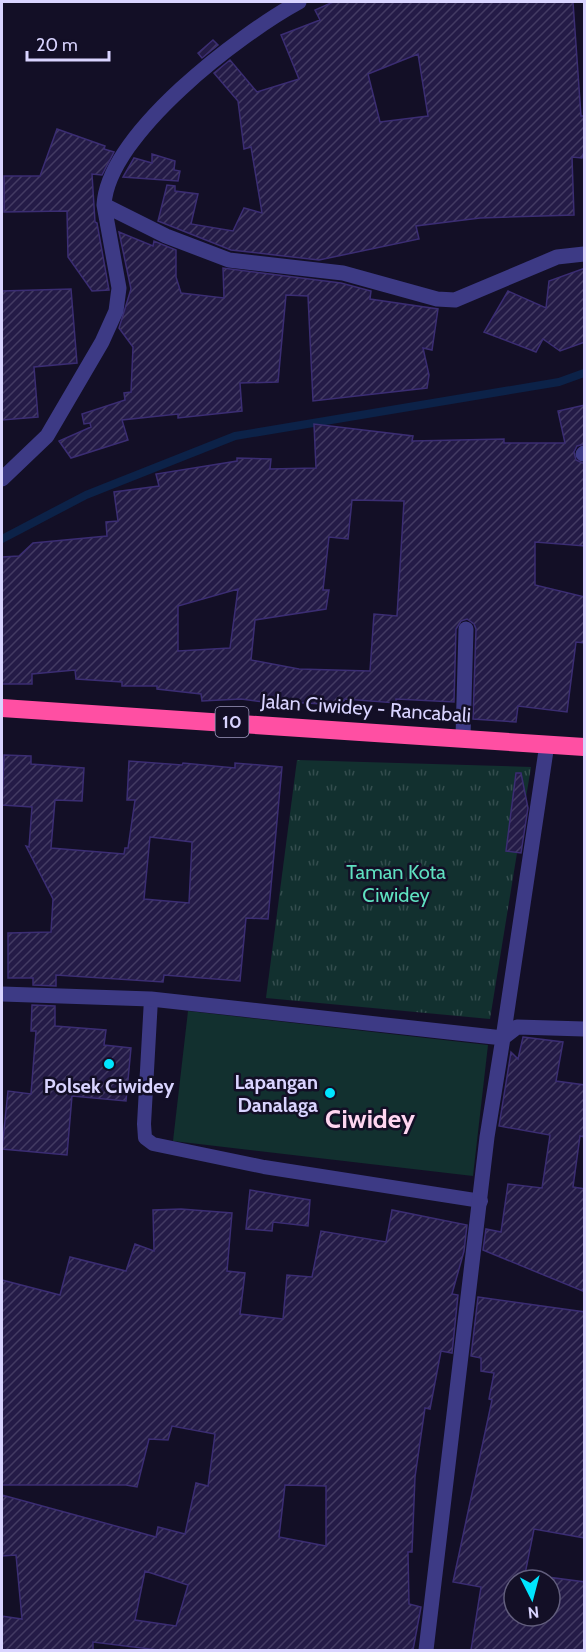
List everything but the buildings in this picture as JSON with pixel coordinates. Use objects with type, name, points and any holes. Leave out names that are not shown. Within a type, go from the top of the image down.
[{"type":"highway","name":"Jalan Ciwidey - Rancabali","points":[[2,708],[463,737],[585,747]]},
{"type":"street","points":[[2,479],[47,436],[102,342],[116,311],[119,288],[104,194],[130,147],[177,89],[207,63],[298,2]]},
{"type":"street","points":[[104,205],[175,240],[229,261],[343,273],[437,299],[455,300],[557,257],[585,254]]},
{"type":"street","points":[[463,737],[466,629]]},
{"type":"street","points":[[426,1650],[487,1137],[547,744]]},
{"type":"street","points":[[2,994],[151,999],[503,1038],[518,1027],[585,1029]]},
{"type":"lane","points":[[151,999],[144,1124],[145,1138],[153,1144],[264,1167],[481,1201]]},
{"type":"green space","name":"Taman Kota Ciwidey","points":[[297,760],[531,767],[490,1019],[266,998]]},
{"type":"green space","name":"Lapangan Danalaga","points":[[188,1011],[488,1045],[473,1176],[173,1141]]},
{"type":"waterway","points":[[2,539],[86,495],[235,436],[559,382],[584,373]]},
{"type":"place","name":"Polsek Ciwidey","points":[[109,1064]]},
{"type":"place","name":"Lapangan Danalaga","points":[[330,1093]]},
{"type":"district","name":"Ciwidey","points":[[370,1119]]}]
